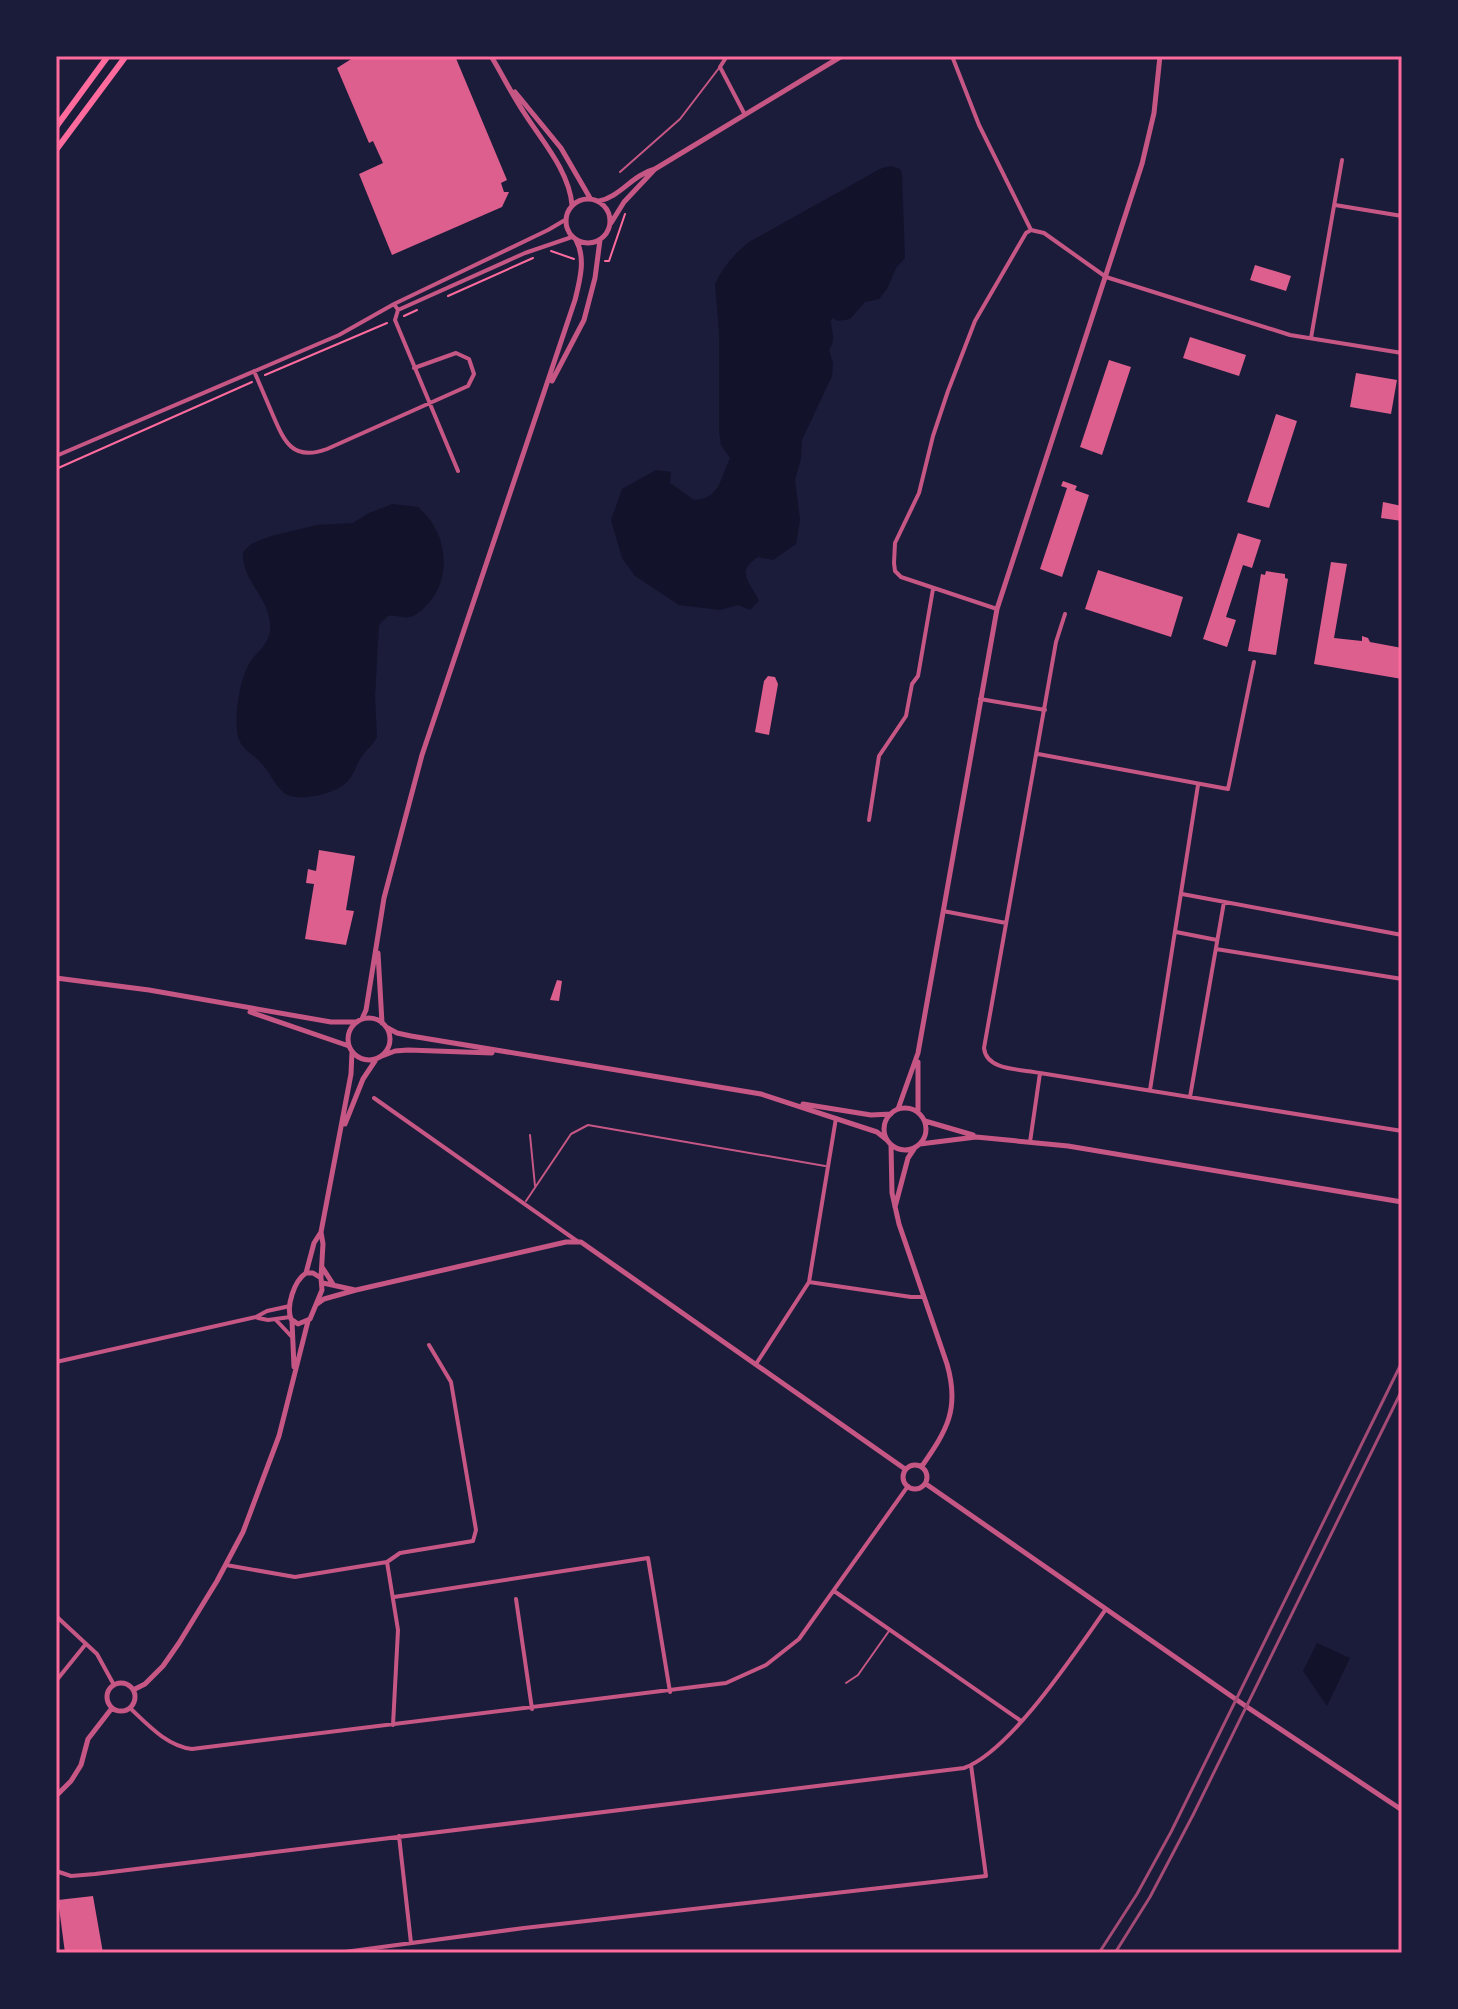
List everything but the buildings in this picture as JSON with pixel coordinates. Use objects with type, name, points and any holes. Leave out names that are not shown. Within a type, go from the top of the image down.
[{"type":"main road","points":[[56,127],[108,56]]},
{"type":"main road","points":[[56,150],[126,56]]},
{"type":"street","points":[[491,56],[554,158],[567,185],[572,205]]},
{"type":"street","points":[[727,56],[720,67],[744,113]]},
{"type":"street","points":[[545,392],[584,320],[595,278],[600,240],[624,202],[655,169],[842,56]]},
{"type":"street","points":[[952,56],[979,125],[1031,230]]},
{"type":"street","points":[[922,1466],[946,1428],[953,1398],[947,1364],[906,1250],[895,1208],[889,1142],[884,1128],[891,1114],[898,1109],[918,1053],[997,609],[1151,130],[1160,56]]},
{"type":"street","points":[[509,85],[561,148],[590,199]]},
{"type":"street","points":[[1311,338],[1342,160]]},
{"type":"street","points":[[56,456],[339,335],[394,304],[548,230],[565,220],[578,200],[608,200],[640,173],[655,169]]},
{"type":"street","points":[[599,201],[609,213],[610,223]]},
{"type":"street","points":[[1335,205],[1402,216]]},
{"type":"street","points":[[294,1368],[300,1358],[322,1280],[321,1232],[352,1071],[350,1031],[360,1021],[378,944],[387,886],[422,755],[579,284],[581,250],[565,220]]},
{"type":"street","points":[[1031,230],[1044,233],[1106,277],[1290,335],[1402,353]]},
{"type":"street","points":[[997,609],[898,575],[894,563],[895,543],[919,493],[933,436],[975,321],[1023,237],[1031,230]]},
{"type":"street","points":[[458,471],[395,320],[398,310],[525,253],[574,239],[588,243],[600,240]]},
{"type":"street","points":[[394,304],[398,310]]},
{"type":"street","points":[[254,371],[284,440],[293,449],[306,454],[327,449],[468,386],[473,376],[472,364],[464,355],[453,353],[414,368]]},
{"type":"street","points":[[869,820],[879,756],[906,716],[912,684],[918,676],[933,589]]},
{"type":"street","points":[[1065,614],[1056,642],[985,1056],[992,1063],[1040,1073],[1402,1131]]},
{"type":"street","points":[[1038,754],[1228,789],[1254,662]]},
{"type":"street","points":[[980,699],[1045,710]]},
{"type":"street","points":[[1150,1090],[1198,785]]},
{"type":"street","points":[[1182,894],[1402,935]]},
{"type":"street","points":[[1190,1097],[1224,902]]},
{"type":"street","points":[[943,911],[1006,923]]},
{"type":"street","points":[[1176,932],[1217,940]]},
{"type":"street","points":[[340,1136],[363,1079],[390,1041],[384,1025],[378,944]]},
{"type":"street","points":[[1216,949],[1402,979]]},
{"type":"street","points":[[56,978],[167,993],[335,1023],[373,1019],[397,1033],[790,1102],[871,1115],[891,1114]]},
{"type":"street","points":[[230,1006],[298,1027],[351,1049],[365,1060],[408,1050],[513,1053]]},
{"type":"street","points":[[918,1053],[918,1113]]},
{"type":"street","points":[[1030,1142],[1040,1073]]},
{"type":"street","points":[[374,1098],[905,1469]]},
{"type":"street","points":[[790,1102],[877,1132],[902,1150],[976,1137]]},
{"type":"street","points":[[898,1109],[908,1109],[924,1120],[976,1137],[1100,1150],[1402,1202]]},
{"type":"street","points":[[756,1364],[809,1282],[836,1118]]},
{"type":"street","points":[[895,1208],[908,1158],[926,1134],[924,1120]]},
{"type":"street","points":[[133,1690],[145,1684],[163,1666],[226,1565],[248,1518],[279,1436],[294,1368],[290,1306],[298,1280],[306,1273],[314,1243],[321,1232]]},
{"type":"street","points":[[317,1304],[356,1290],[577,1241]]},
{"type":"street","points":[[322,1267],[334,1285]]},
{"type":"street","points":[[306,1273],[356,1290]]},
{"type":"street","points":[[809,1282],[923,1297]]},
{"type":"street","points":[[56,1362],[256,1317],[290,1306]]},
{"type":"street","points":[[256,1317],[291,1319],[301,1324],[308,1321]]},
{"type":"street","points":[[276,1320],[292,1337]]},
{"type":"street","points":[[226,1565],[293,1577],[387,1562],[400,1553],[475,1539],[451,1382],[429,1345]]},
{"type":"street","points":[[908,1486],[903,1476],[905,1469],[911,1465],[922,1466],[927,1472],[926,1484]]},
{"type":"street","points":[[908,1486],[919,1488],[926,1484]]},
{"type":"street","points":[[926,1484],[1402,1810]]},
{"type":"street","points":[[130,1708],[166,1739],[192,1749],[726,1683],[766,1665],[799,1639],[908,1486]]},
{"type":"street","points":[[394,1597],[648,1558],[670,1692]]},
{"type":"street","points":[[387,1562],[398,1630],[393,1725]]},
{"type":"street","points":[[834,1591],[1021,1721]]},
{"type":"street","points":[[516,1599],[532,1709]]},
{"type":"street","points":[[56,1871],[71,1876],[95,1874],[971,1765],[987,1755],[1021,1721],[1057,1678],[1106,1609]]},
{"type":"street","points":[[56,1616],[97,1654],[114,1685]]},
{"type":"street","points":[[56,1681],[85,1645]]},
{"type":"street","points":[[122,1683],[133,1690],[135,1697],[130,1708],[121,1711],[112,1708],[107,1696],[114,1685],[122,1683]]},
{"type":"street","points":[[56,1796],[71,1781],[81,1765],[88,1739],[112,1708]]},
{"type":"street","points":[[337,1953],[986,1876],[971,1765]]},
{"type":"street","points":[[399,1836],[411,1943]]},
{"type":"lane","points":[[620,172],[680,119],[720,67]]},
{"type":"lane","points":[[524,1203],[571,1134],[588,1125],[827,1166]]},
{"type":"lane","points":[[530,1135],[535,1188]]},
{"type":"lane","points":[[846,1683],[858,1675],[890,1630]]},
{"type":"path","points":[[603,261],[609,261],[627,210]]},
{"type":"path","points":[[545,253],[559,252],[577,259]]},
{"type":"path","points":[[443,298],[540,255]]},
{"type":"path","points":[[56,469],[420,308]]},
{"type":"shaded area","points":[[890,166],[900,169],[902,174],[905,258],[879,299],[865,302],[850,319],[831,320],[833,338],[829,350],[833,363],[832,376],[802,440],[795,480],[800,520],[796,544],[773,560],[758,557],[751,562],[746,578],[759,601],[750,610],[738,605],[720,610],[679,605],[635,576],[622,558],[611,520],[622,489],[656,470],[671,472],[670,483],[694,500],[709,496],[721,480],[730,458],[721,445],[719,431],[719,331],[715,284],[729,261],[749,242]]},
{"type":"shaded area","points":[[392,504],[418,507],[429,519],[438,533],[442,548],[444,564],[441,579],[436,593],[413,616],[388,616],[379,625],[375,696],[377,737],[349,779],[325,793],[307,797],[290,796],[242,746],[238,737],[237,710],[242,681],[270,631],[267,609],[247,572],[243,552],[251,544],[271,536],[317,525],[353,523]]},
{"type":"shaded area","points":[[1317,1643],[1350,1658],[1327,1706],[1303,1671]]},
{"type":"railway","points":[[1099,1953],[1137,1894],[1171,1832],[1402,1362]]},
{"type":"railway","points":[[1115,1953],[1150,1897],[1193,1815],[1402,1390]]}]
